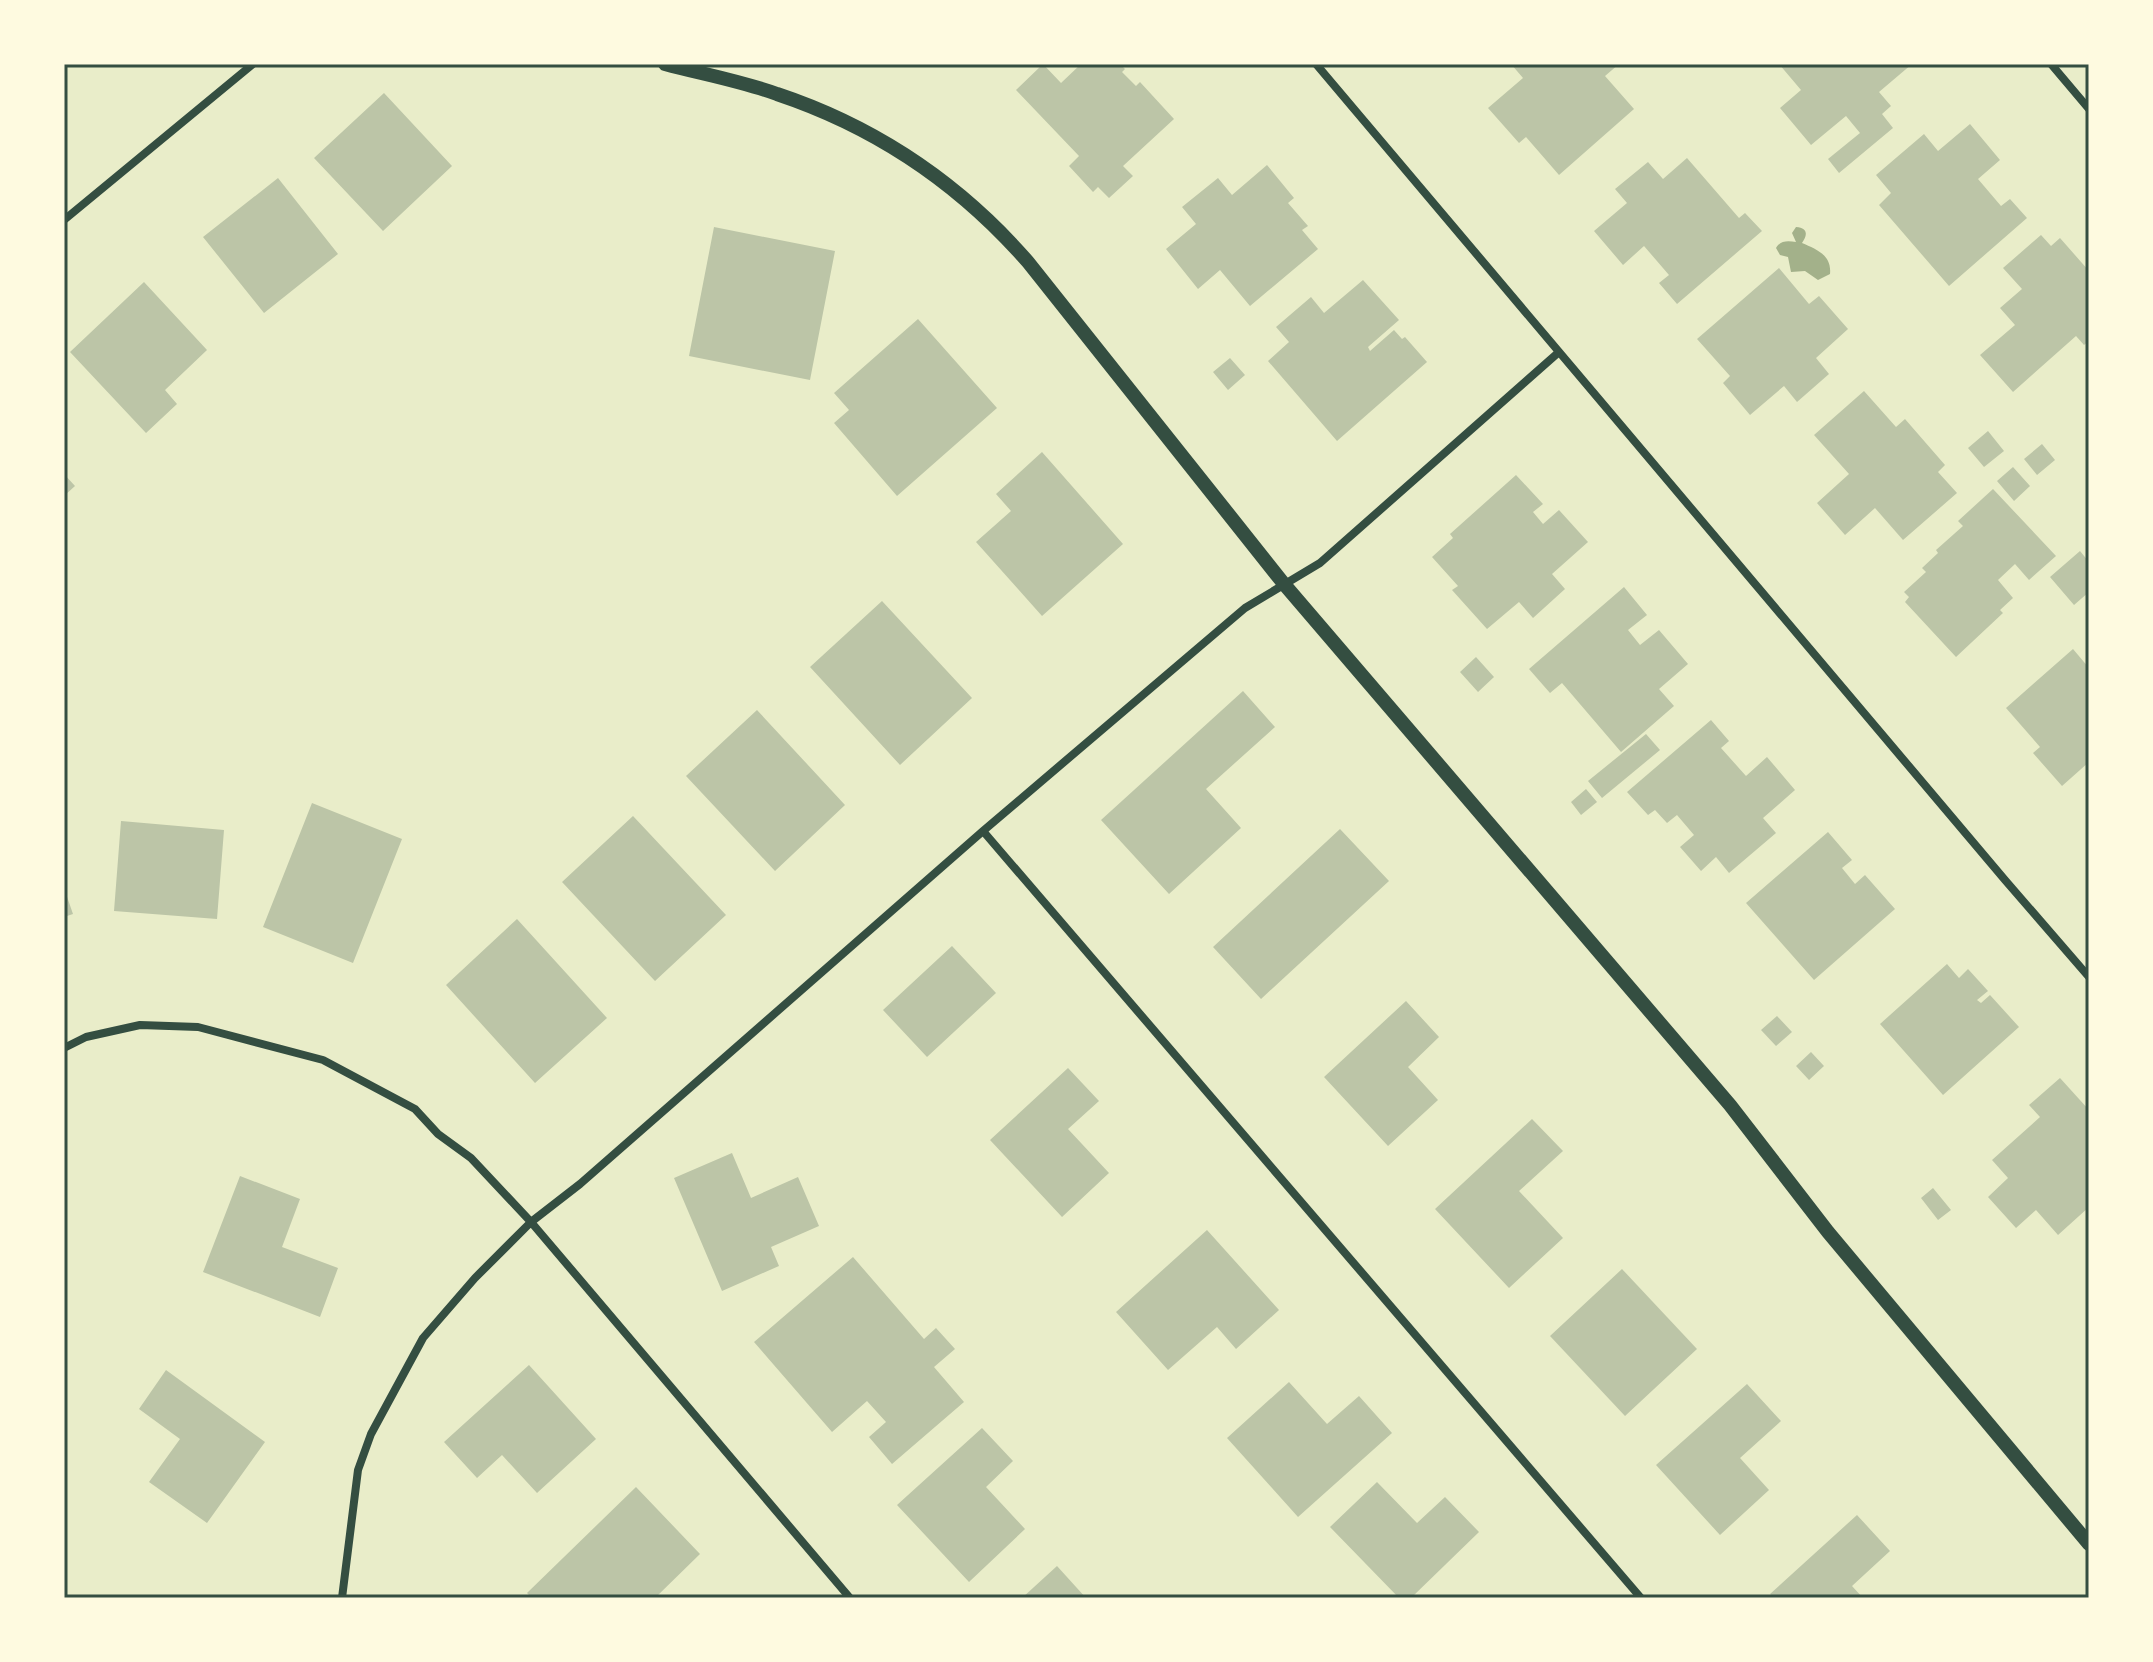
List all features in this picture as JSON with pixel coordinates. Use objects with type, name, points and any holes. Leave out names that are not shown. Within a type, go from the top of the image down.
[{"type":"street","points":[[64,220],[253,64]]},
{"type":"street","points":[[665,64],[773,92],[859,128],[897,150],[969,201],[999,228],[1284,584],[1730,1105],[1828,1232],[2089,1544]]},
{"type":"street","points":[[1316,64],[2089,977]]},
{"type":"street","points":[[2051,64],[2089,109]]},
{"type":"street","points":[[342,1598],[358,1470],[371,1434],[423,1338],[475,1278],[531,1222],[580,1184],[983,831],[1245,608],[1320,563],[1559,352]]},
{"type":"street","points":[[983,831],[1641,1598]]},
{"type":"street","points":[[64,1048],[86,1037],[140,1025],[198,1027],[323,1060],[415,1109],[438,1134],[471,1158],[531,1222],[850,1598]]},
{"type":"shaded area","points":[[1796,227],[1806,233],[1802,243],[1826,257],[1830,274],[1818,280],[1805,271],[1791,272],[1788,257],[1780,255],[1776,248],[1782,242],[1796,242],[1792,233]]},
{"type":"building","points":[[1043,64],[1061,83],[1081,64],[1120,64],[1125,69],[1122,72],[1136,86],[1140,82],[1174,119],[1123,166],[1133,176],[1109,198],[1098,187],[1093,192],[1069,166],[1079,156],[1016,90]]},
{"type":"building","points":[[1511,64],[1619,64],[1605,76],[1634,109],[1559,175],[1526,137],[1519,143],[1488,108],[1523,78]]},
{"type":"building","points":[[1779,64],[1912,64],[1879,92],[1891,106],[1882,114],[1893,128],[1839,173],[1828,159],[1860,133],[1846,116],[1811,145],[1780,108],[1801,90]]},
{"type":"building","points":[[384,93],[452,166],[383,231],[314,158]]},
{"type":"building","points":[[1970,124],[2000,160],[1978,179],[2001,206],[2010,199],[2027,218],[1949,286],[1879,205],[1891,193],[1876,175],[1924,134],[1938,151]]},
{"type":"building","points":[[1687,158],[1739,218],[1745,213],[1762,231],[1677,304],[1659,283],[1669,275],[1644,246],[1623,265],[1594,231],[1627,203],[1615,189],[1648,162],[1663,179]]},
{"type":"building","points":[[1267,165],[1294,198],[1288,203],[1308,226],[1302,230],[1318,249],[1250,306],[1220,270],[1198,289],[1166,249],[1196,224],[1182,207],[1218,178],[1232,195]]},
{"type":"building","points":[[278,178],[338,254],[264,313],[203,237]]},
{"type":"building","points":[[714,227],[835,251],[810,380],[689,356]]},
{"type":"building","points":[[2041,235],[2051,246],[2060,238],[2089,271],[2089,341],[2084,345],[2076,336],[2013,392],[1980,355],[2015,325],[2000,308],[2022,289],[2003,268]]},
{"type":"building","points":[[1779,268],[1809,304],[1819,296],[1848,329],[1816,358],[1829,374],[1797,402],[1784,386],[1750,415],[1723,383],[1730,376],[1697,339]]},
{"type":"building","points":[[1363,280],[1399,320],[1368,347],[1370,351],[1394,330],[1402,339],[1405,337],[1427,362],[1337,441],[1268,361],[1289,342],[1276,327],[1311,297],[1324,313]]},
{"type":"building","points":[[144,282],[207,350],[165,390],[177,404],[146,433],[70,352]]},
{"type":"building","points":[[918,319],[997,408],[897,496],[834,423],[849,410],[834,393]]},
{"type":"building","points":[[1230,358],[1245,375],[1228,390],[1213,372]]},
{"type":"building","points":[[1864,391],[1896,427],[1905,419],[1945,465],[1938,472],[1957,493],[1903,540],[1875,508],[1845,535],[1817,503],[1849,474],[1814,435]]},
{"type":"building","points":[[1988,431],[2004,451],[1984,467],[1968,448]]},
{"type":"building","points":[[2042,444],[2055,460],[2037,475],[2024,459]]},
{"type":"building","points":[[1042,452],[1123,544],[1042,616],[976,542],[1011,511],[996,494]]},
{"type":"building","points":[[2013,467],[2030,486],[2014,501],[1997,481]]},
{"type":"building","points":[[64,474],[75,486],[64,496]]},
{"type":"building","points":[[1516,475],[1543,504],[1533,512],[1543,524],[1559,510],[1588,542],[1552,574],[1565,589],[1533,618],[1519,602],[1487,629],[1452,590],[1458,586],[1432,557],[1453,538],[1450,534]]},
{"type":"building","points":[[1993,489],[2056,556],[2029,580],[2015,564],[1998,580],[2013,598],[2000,610],[2003,613],[1956,657],[1905,602],[1909,597],[1904,592],[1926,572],[1922,568],[1938,553],[1936,550],[1963,526],[1958,521]]},
{"type":"building","points":[[2080,551],[2089,562],[2089,592],[2074,605],[2050,577]]},
{"type":"building","points":[[1624,587],[1647,615],[1628,630],[1640,645],[1659,630],[1688,664],[1659,689],[1674,706],[1621,752],[1562,683],[1550,693],[1529,669]]},
{"type":"building","points":[[882,601],[972,698],[900,765],[810,667]]},
{"type":"building","points":[[2073,649],[2089,668],[2089,762],[2062,786],[2033,753],[2040,747],[2006,708]]},
{"type":"building","points":[[1476,657],[1494,677],[1478,692],[1460,672]]},
{"type":"building","points":[[1243,691],[1275,727],[1206,789],[1241,828],[1169,894],[1101,820]]},
{"type":"building","points":[[757,710],[845,805],[775,871],[686,776]]},
{"type":"building","points":[[1711,720],[1729,741],[1721,748],[1746,776],[1767,757],[1795,790],[1763,818],[1776,833],[1729,873],[1716,857],[1701,871],[1680,847],[1694,835],[1677,815],[1667,823],[1655,810],[1648,815],[1627,792]]},
{"type":"building","points":[[1646,734],[1660,750],[1602,798],[1588,781]]},
{"type":"building","points":[[1586,789],[1597,802],[1581,815],[1571,802]]},
{"type":"building","points":[[312,803],[402,839],[353,963],[263,927]]},
{"type":"building","points":[[633,816],[726,915],[655,981],[562,882]]},
{"type":"building","points":[[121,821],[224,830],[217,919],[114,911]]},
{"type":"building","points":[[1340,829],[1389,881],[1261,999],[1213,947]]},
{"type":"building","points":[[1828,832],[1852,860],[1842,868],[1855,884],[1865,875],[1895,909],[1814,980],[1746,903]]},
{"type":"building","points":[[64,888],[73,914],[64,917]]},
{"type":"building","points":[[517,919],[607,1018],[535,1083],[446,985]]},
{"type":"building","points":[[952,946],[996,993],[927,1057],[883,1010]]},
{"type":"building","points":[[1947,964],[1959,978],[1968,969],[1988,991],[1977,1000],[1981,1003],[1990,995],[2019,1027],[1943,1095],[1880,1024]]},
{"type":"building","points":[[1406,1001],[1439,1037],[1408,1067],[1438,1100],[1388,1146],[1324,1077]]},
{"type":"building","points":[[1777,1016],[1792,1032],[1776,1046],[1761,1030]]},
{"type":"building","points":[[1811,1052],[1824,1066],[1809,1080],[1796,1066]]},
{"type":"building","points":[[1068,1068],[1099,1101],[1068,1129],[1109,1173],[1062,1217],[990,1140]]},
{"type":"building","points":[[2060,1078],[2089,1110],[2089,1207],[2058,1235],[2036,1210],[2016,1228],[1988,1197],[2008,1178],[1992,1160],[2040,1117],[2029,1105]]},
{"type":"building","points":[[1532,1119],[1563,1151],[1519,1191],[1563,1238],[1509,1288],[1435,1209]]},
{"type":"building","points":[[732,1153],[751,1198],[798,1177],[819,1226],[771,1247],[779,1266],[722,1291],[674,1178]]},
{"type":"building","points":[[240,1176],[300,1199],[282,1247],[338,1268],[320,1317],[203,1272]]},
{"type":"building","points":[[1933,1188],[1951,1210],[1938,1220],[1921,1198]]},
{"type":"building","points":[[1207,1230],[1279,1310],[1236,1349],[1217,1327],[1168,1370],[1116,1312]]},
{"type":"building","points":[[853,1257],[924,1339],[936,1328],[955,1349],[934,1367],[964,1402],[892,1464],[869,1437],[886,1422],[867,1401],[832,1432],[754,1342]]},
{"type":"building","points":[[1622,1269],[1697,1349],[1625,1416],[1550,1336]]},
{"type":"building","points":[[529,1365],[596,1439],[537,1493],[502,1455],[477,1478],[444,1442]]},
{"type":"building","points":[[166,1370],[265,1442],[207,1523],[149,1482],[180,1439],[139,1409]]},
{"type":"building","points":[[1289,1382],[1327,1424],[1359,1396],[1392,1433],[1298,1517],[1227,1438]]},
{"type":"building","points":[[1747,1384],[1781,1421],[1740,1458],[1769,1490],[1720,1535],[1656,1465]]},
{"type":"building","points":[[982,1428],[1013,1461],[986,1487],[1025,1529],[969,1582],[897,1505]]},
{"type":"building","points":[[1377,1482],[1417,1523],[1445,1497],[1479,1532],[1411,1598],[1399,1598],[1330,1527]]},
{"type":"building","points":[[636,1487],[700,1554],[655,1598],[532,1598],[527,1593]]},
{"type":"building","points":[[1857,1515],[1890,1551],[1852,1586],[1863,1598],[1774,1598],[1770,1594]]},
{"type":"building","points":[[1057,1566],[1086,1598],[1022,1598]]}]
